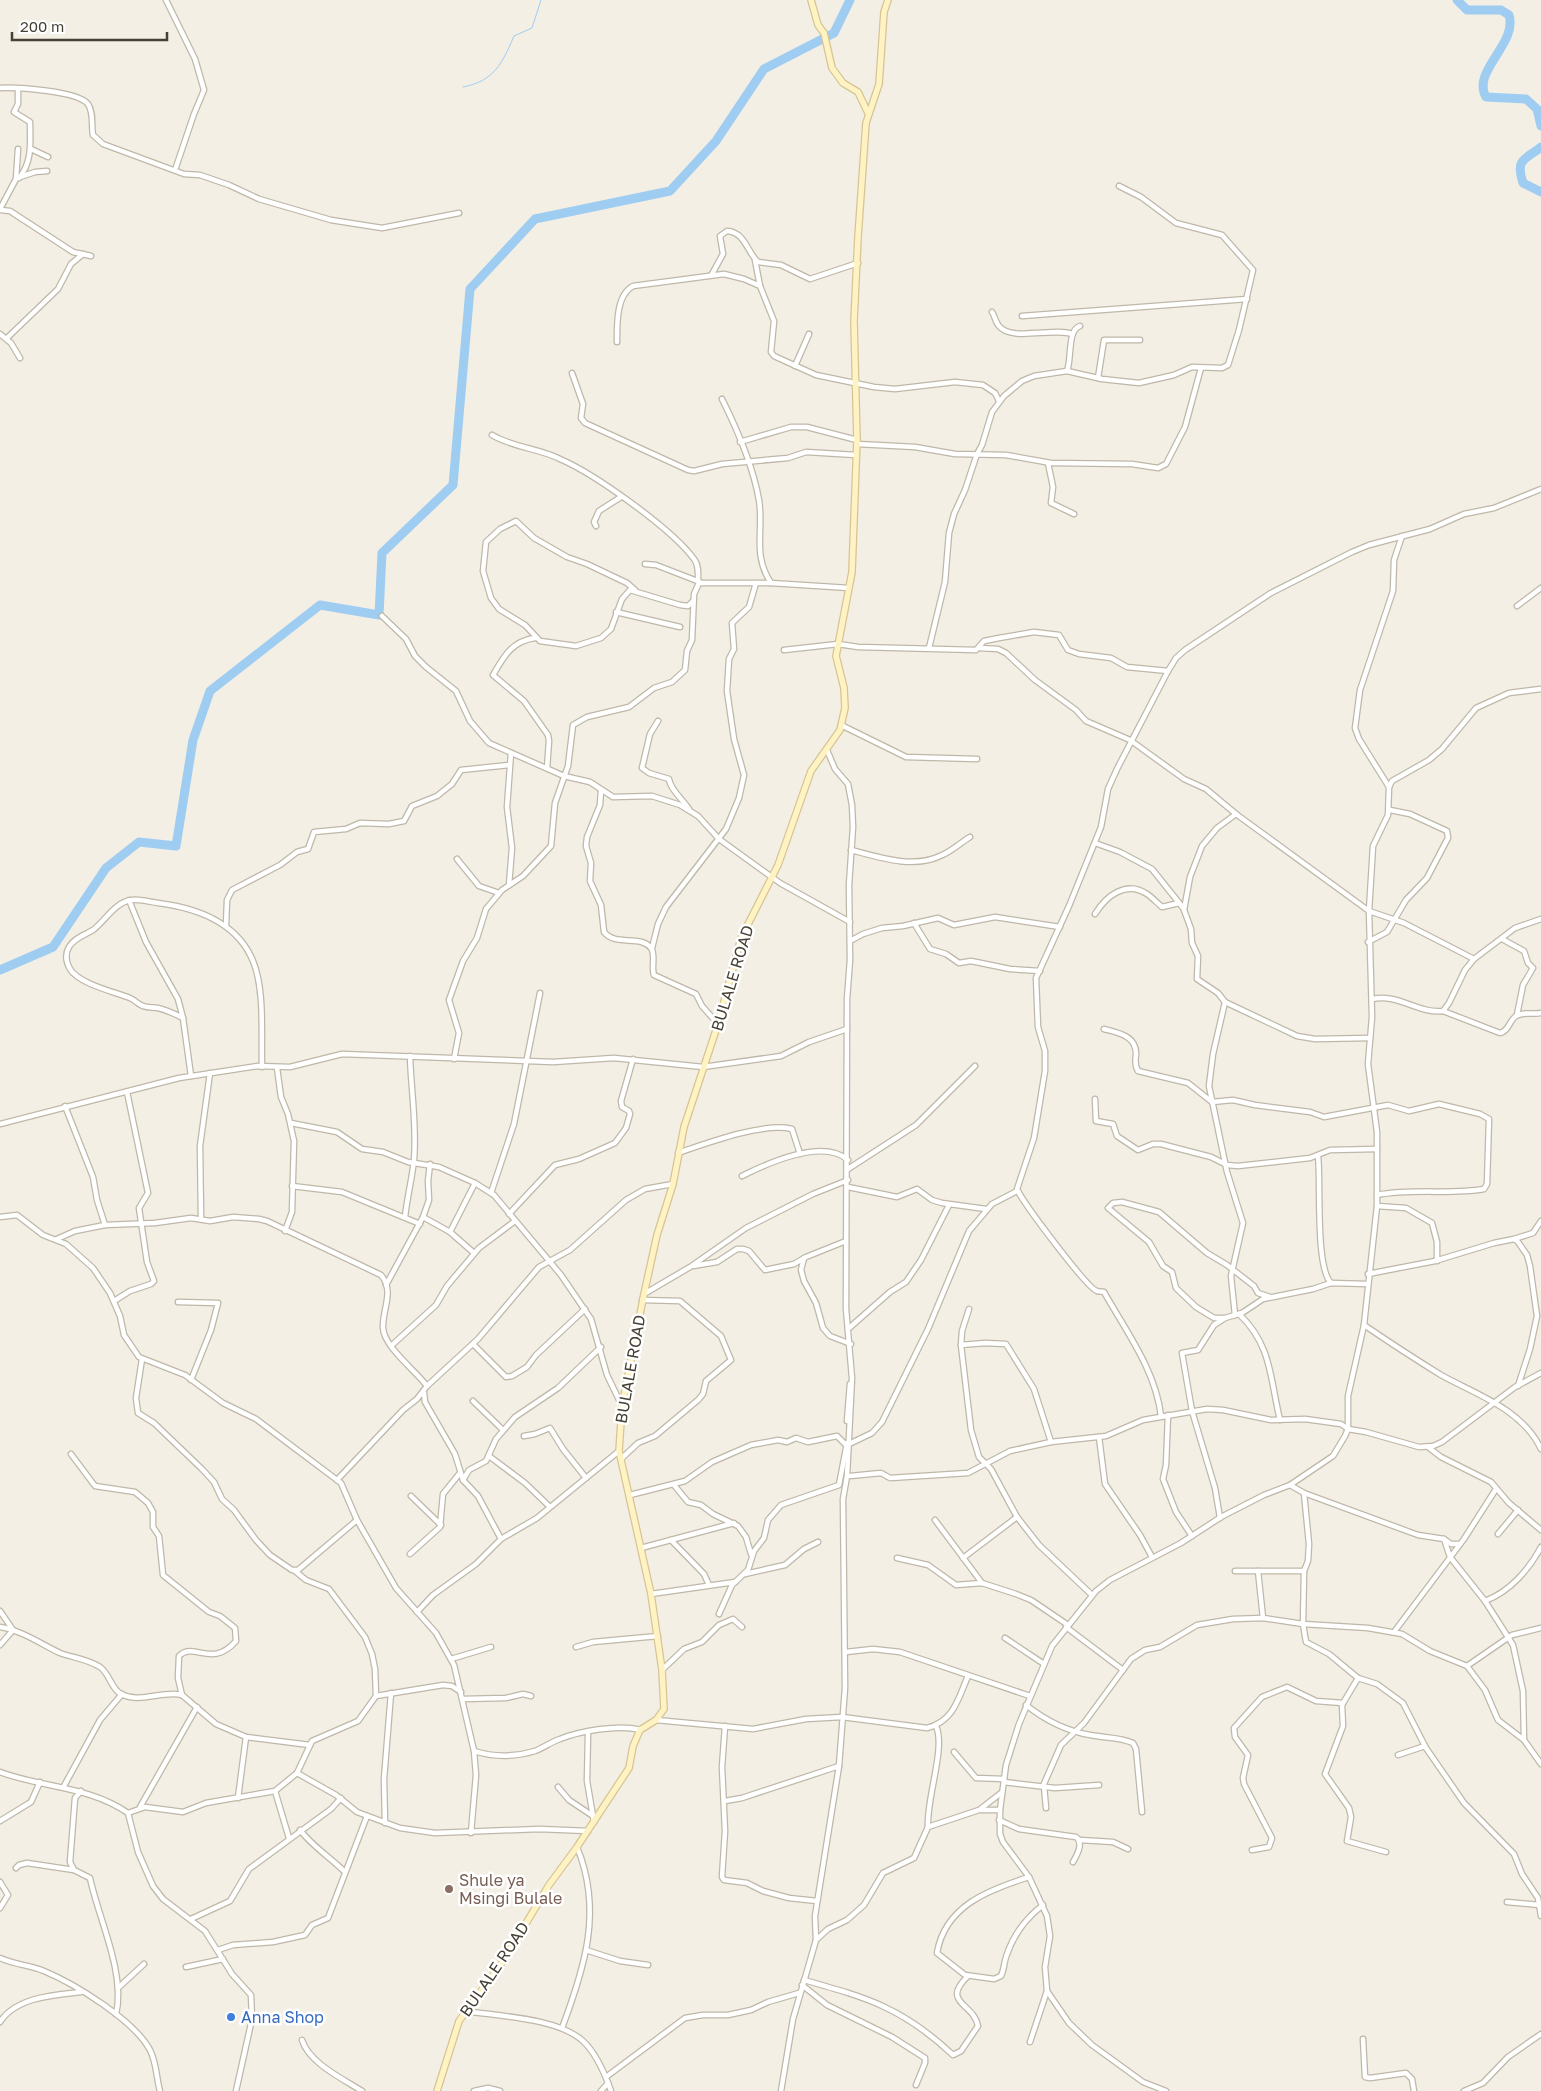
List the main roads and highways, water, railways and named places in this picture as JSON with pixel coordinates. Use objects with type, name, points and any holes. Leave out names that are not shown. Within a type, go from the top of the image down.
[{"type":"waterway","points":[[463,87],[490,76],[496,70],[514,36],[532,28],[541,0]]},
{"type":"waterway","points":[[0,970],[53,947],[106,868],[139,842],[176,846],[193,740],[210,691],[320,605],[379,615],[382,553],[453,485],[470,289],[535,219],[670,191],[716,141],[764,69],[834,33],[850,0]]},
{"type":"waterway","points":[[1457,0],[1467,10],[1501,10],[1509,15],[1510,26],[1507,36],[1489,67],[1483,87],[1486,97],[1526,99],[1537,109],[1541,126]]},
{"type":"waterway","points":[[1541,147],[1523,160],[1520,169],[1523,183],[1541,192]]},
{"type":"place","name":"Shule ya Msingi Bulale","points":[[449,1889]]},
{"type":"place","name":"Anna Shop","points":[[231,2017]]}]
